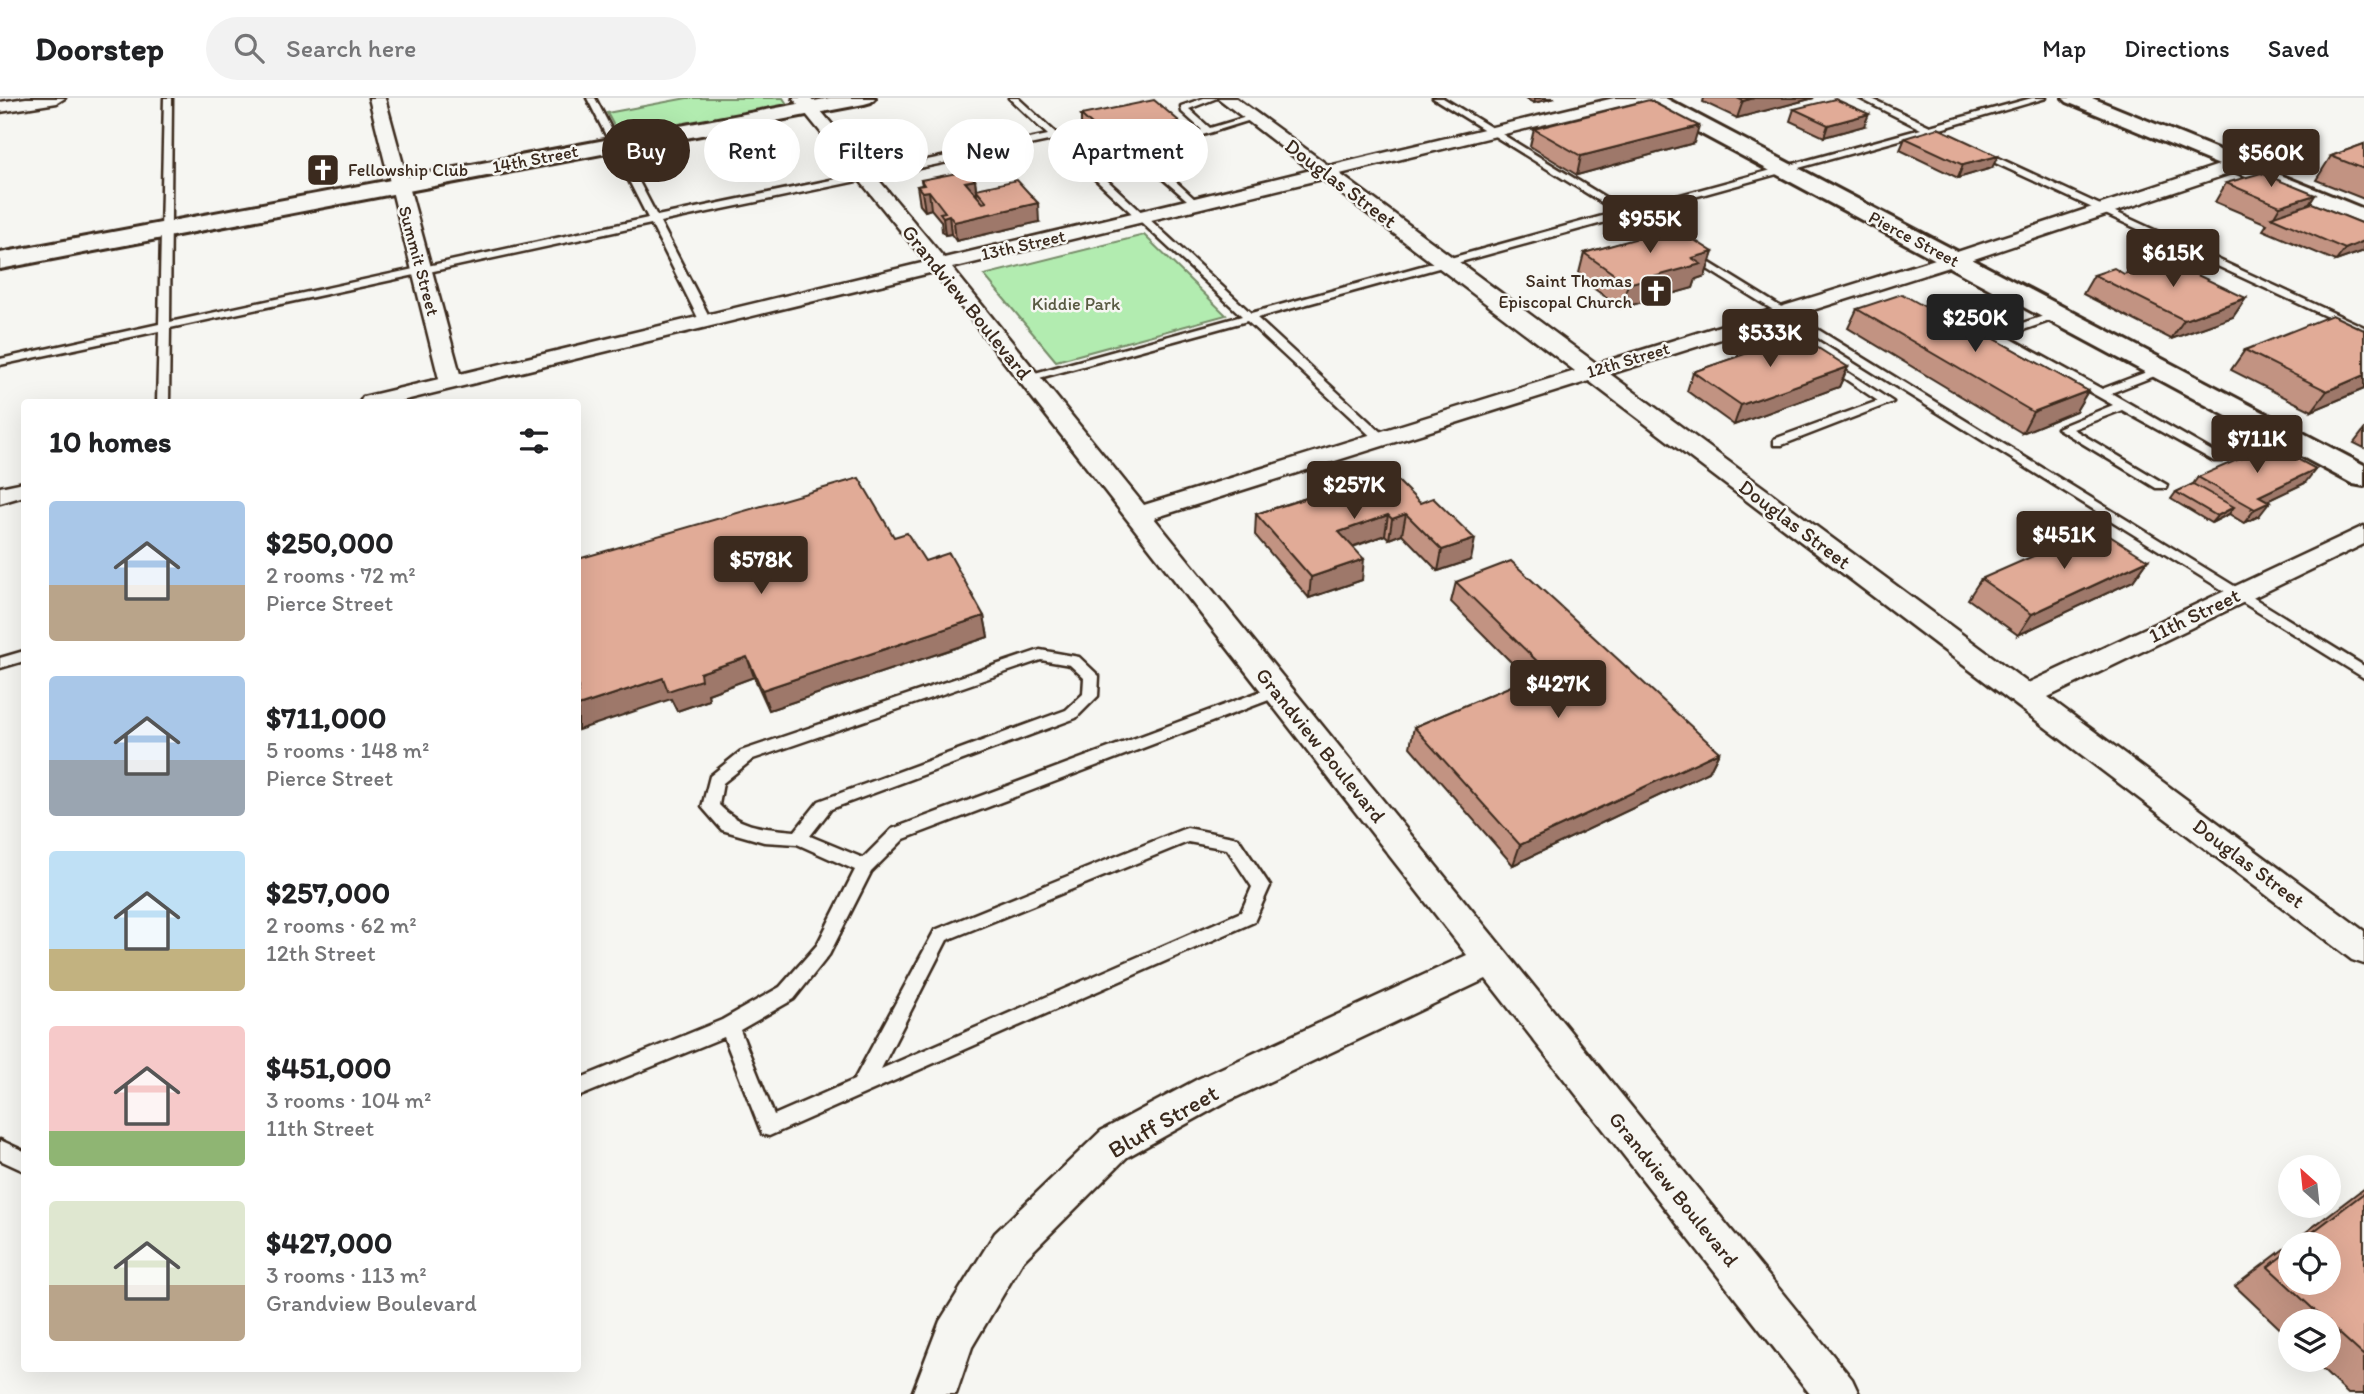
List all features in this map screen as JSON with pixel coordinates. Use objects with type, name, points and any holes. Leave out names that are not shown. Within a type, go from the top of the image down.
[{"type":"main road","name":"14th Street","points":[[690,128],[805,103],[864,98]]},
{"type":"main road","name":"Pierce Street","points":[[1649,98],[2364,477]]},
{"type":"main road","points":[[2074,98],[2364,218]]},
{"type":"main road","name":"14th Street","points":[[0,261],[602,146]]},
{"type":"street","points":[[0,107],[57,98]]},
{"type":"street","name":"Summit Street","points":[[377,98],[451,382]]},
{"type":"street","name":"Douglas Street","points":[[1226,98],[2364,950]]},
{"type":"street","name":"13th Street","points":[[383,399],[1634,98]]},
{"type":"street","name":"Grandview Boulevard","points":[[805,103],[818,119]]},
{"type":"street","name":"12th Street","points":[[1138,515],[1952,260],[2237,165]]},
{"type":"street","name":"Grandview Boulevard","points":[[868,182],[938,264],[1837,1394]]},
{"type":"street","points":[[0,495],[21,490]]},
{"type":"street","name":"11th Street","points":[[2025,696],[2364,534]]},
{"type":"street","name":"Bluff Street","points":[[934,1394],[955,1336],[1009,1247],[1114,1144],[1211,1091],[1492,960]]},
{"type":"lane","points":[[163,399],[168,98]]},
{"type":"lane","points":[[591,98],[602,119]]},
{"type":"lane","points":[[1013,98],[1048,131]]},
{"type":"lane","points":[[1195,119],[1185,110],[1185,106],[1213,98]]},
{"type":"lane","points":[[1437,98],[1626,213],[1771,315],[1887,402],[1778,442]]},
{"type":"lane","points":[[1863,98],[1942,135]]},
{"type":"lane","points":[[1028,378],[2042,98]]},
{"type":"lane","points":[[1208,130],[1253,118]]},
{"type":"lane","points":[[928,164],[1048,138]]},
{"type":"lane","points":[[1966,146],[2364,331]]},
{"type":"lane","points":[[634,182],[706,322]]},
{"type":"lane","points":[[0,362],[840,182]]},
{"type":"lane","points":[[1104,182],[1380,438]]},
{"type":"lane","points":[[1171,182],[1195,204]]},
{"type":"lane","points":[[1943,305],[2218,458]]},
{"type":"lane","points":[[1771,315],[2364,673]]},
{"type":"lane","points":[[1997,335],[2057,315]]},
{"type":"lane","points":[[2101,393],[2161,370]]},
{"type":"lane","points":[[2123,405],[2063,428],[2161,485]]},
{"type":"lane","points":[[799,838],[825,805],[1070,714],[1090,696],[1091,676],[1074,661],[1040,655],[747,755],[716,780],[710,807],[728,825],[764,835],[799,838],[865,867]]},
{"type":"lane","points":[[0,663],[21,657]]},
{"type":"lane","points":[[581,1087],[729,1026],[787,993],[823,950],[865,867],[898,834],[1277,691]]},
{"type":"lane","points":[[729,1026],[769,1127],[861,1087],[1248,917],[1261,886],[1232,843],[1187,835],[941,935],[861,1087]]},
{"type":"lane","points":[[0,1150],[21,1160]]},
{"type":"green space","points":[[687,98],[783,98],[789,107],[726,119],[704,119],[704,123],[690,126],[690,119],[610,119],[607,113]]},
{"type":"green space","name":"Kiddie Park","points":[[1144,235],[1226,315],[1056,361],[984,275]]},
{"type":"building","points":[[1835,99],[1869,114],[1828,125],[1794,109]]},
{"type":"building","points":[[1154,100],[1177,119],[1085,119],[1081,115]]},
{"type":"building","points":[[1649,100],[1699,126],[1581,156],[1534,129]]},
{"type":"building","points":[[1938,128],[1998,156],[1963,165],[1905,138]]},
{"type":"building","points":[[2364,144],[2364,169],[2331,156]]},
{"type":"building","points":[[2261,173],[2315,195],[2280,206],[2226,183]]},
{"type":"building","points":[[942,176],[942,182],[965,182],[983,203],[987,202],[976,189],[1019,182],[1038,203],[954,222],[949,215],[943,217],[940,213],[945,212],[929,191],[922,192],[917,186],[924,185],[922,182],[928,182],[928,179]]},
{"type":"building","points":[[2312,203],[2364,224],[2364,241],[2345,249],[2271,217]]},
{"type":"building","points":[[1669,224],[1713,252],[1692,258],[1701,264],[1628,284],[1584,253],[1642,237],[1635,233]]},
{"type":"building","points":[[2166,260],[2246,298],[2184,320],[2094,275],[2114,268],[2124,274]]},
{"type":"building","points":[[1902,294],[1963,328],[1974,324],[1999,338],[1995,339],[2088,391],[2033,412],[1857,309]]},
{"type":"building","points":[[2332,315],[2364,330],[2364,375],[2327,391],[2245,350]]},
{"type":"building","points":[[1793,332],[1848,367],[1741,405],[1693,372],[1745,354],[1740,350]]},
{"type":"building","points":[[2271,445],[2316,469],[2259,496],[2270,502],[2255,509],[2198,477]]},
{"type":"building","points":[[1389,472],[1420,503],[1433,498],[1475,539],[1442,550],[1406,514],[1392,519],[1388,515],[1339,532],[1364,559],[1311,577],[1256,514]]},
{"type":"building","points":[[859,478],[894,537],[907,533],[925,561],[949,553],[984,616],[762,690],[747,657],[700,673],[701,680],[668,691],[663,678],[581,705],[581,558]]},
{"type":"building","points":[[2193,484],[2234,507],[2217,516],[2176,492]]},
{"type":"building","points":[[2097,528],[2148,560],[2032,614],[1981,579]]},
{"type":"building","points":[[1511,561],[1719,752],[1520,845],[1414,727],[1547,671],[1456,582]]},
{"type":"building","points":[[2364,1193],[2364,1356],[2341,1335],[2341,1309],[2313,1309],[2298,1295],[2341,1295],[2341,1232],[2313,1232],[2331,1218],[2342,1218],[2342,1210]]},
{"type":"building","points":[[2278,1259],[2278,1276],[2268,1267]]},
{"type":"place","name":"Fellowship Club","points":[[323,170]]},
{"type":"place","name":"Saint Thomas Episcopal Church","points":[[1656,291]]}]
